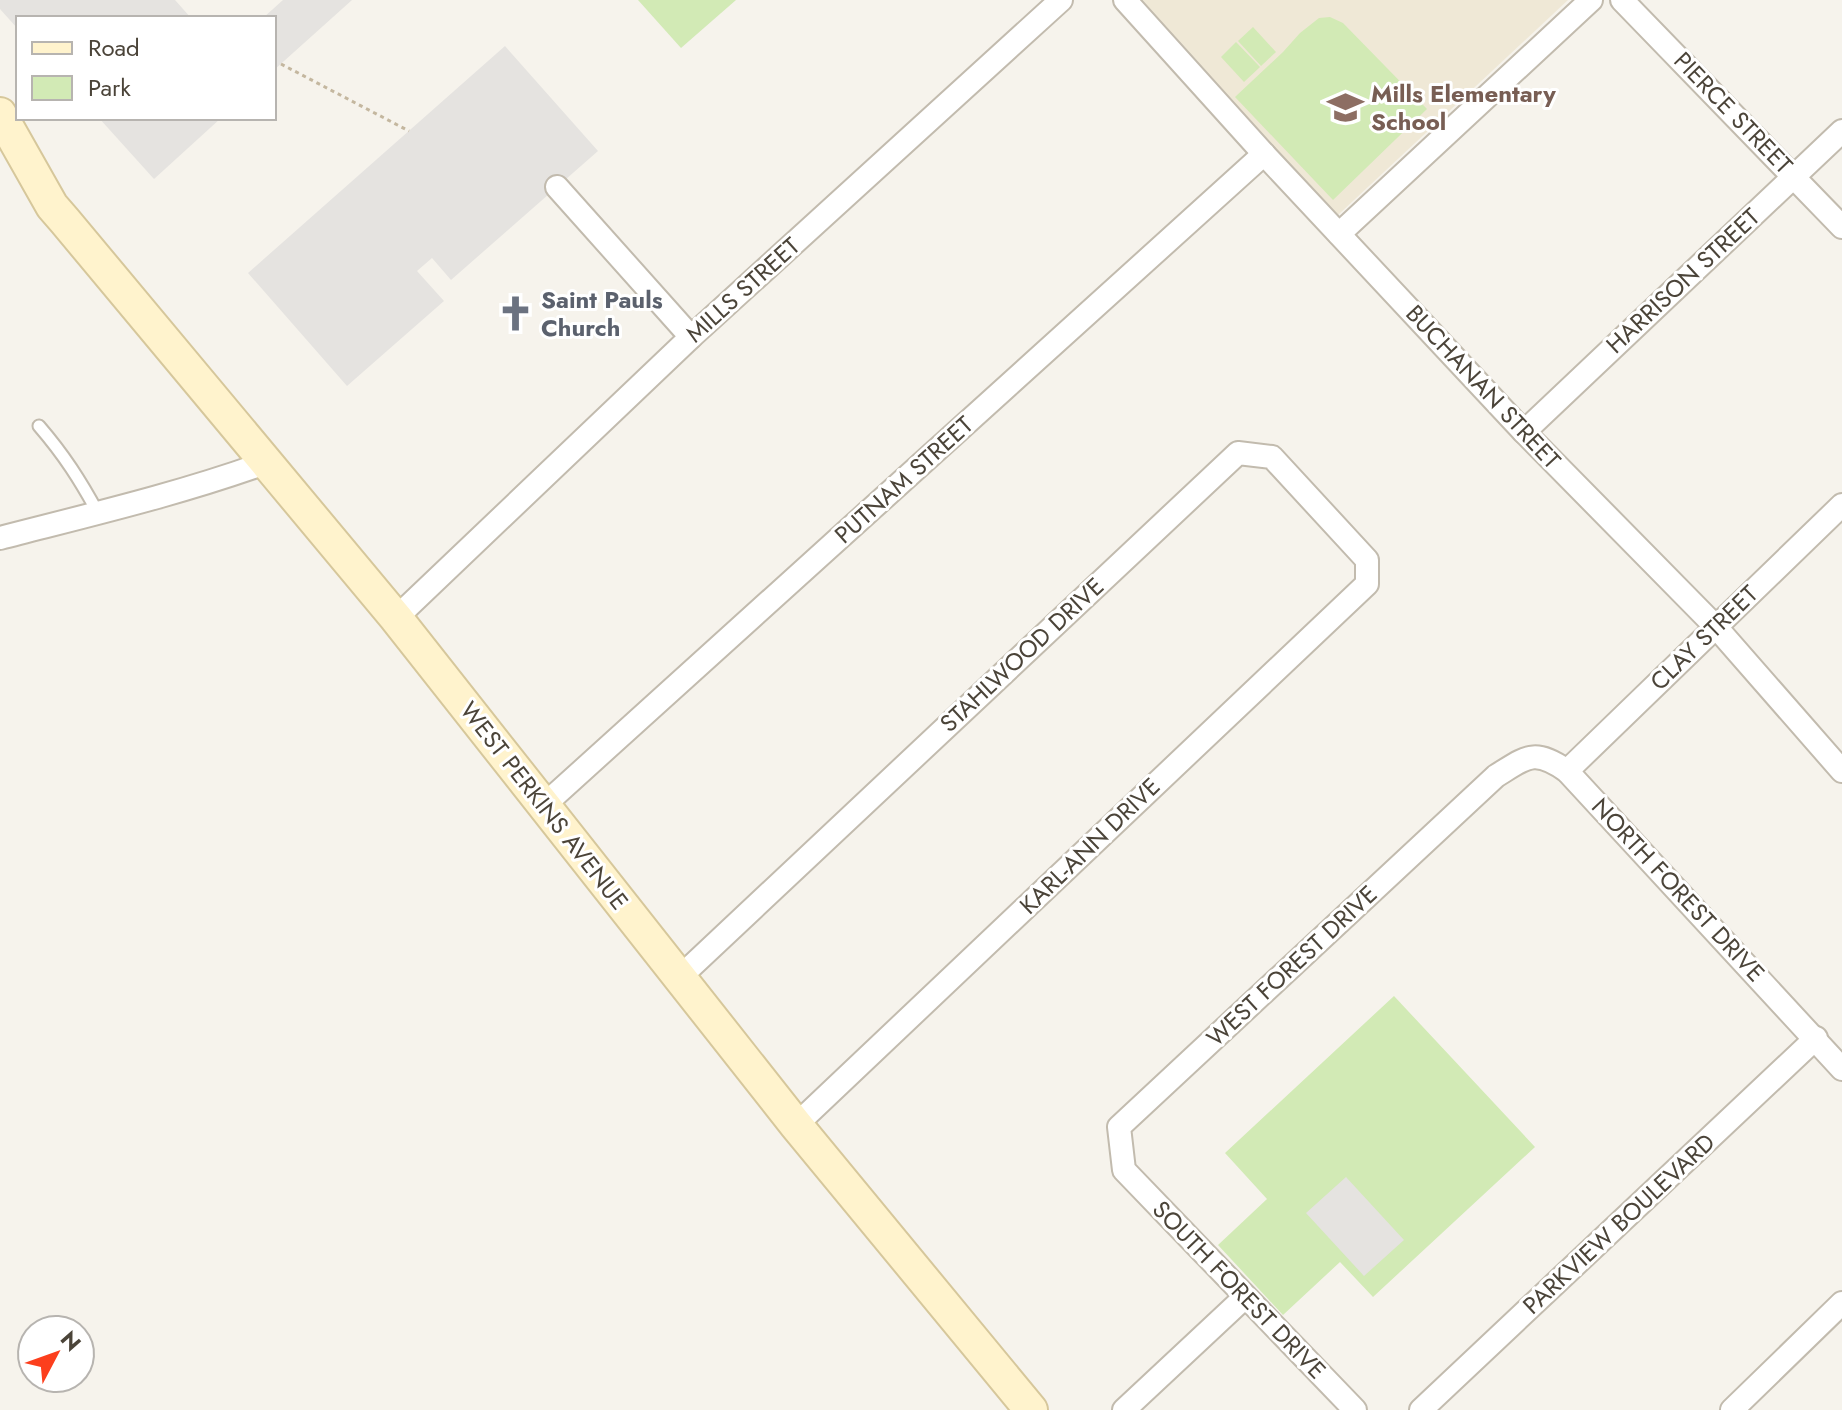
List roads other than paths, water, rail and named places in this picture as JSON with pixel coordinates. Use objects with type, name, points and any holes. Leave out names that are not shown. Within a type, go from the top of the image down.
[{"type":"main road","name":"WEST PERKINS AVENUE","points":[[0,114],[52,206],[396,618],[796,1125],[1031,1410]]},
{"type":"street","name":"MILLS STREET","points":[[396,618],[691,337],[1061,0]]},
{"type":"street","name":"BUCHANAN STREET","points":[[1125,0],[1524,432],[1716,627],[1842,771]]},
{"type":"street","points":[[1339,234],[1591,0]]},
{"type":"street","name":"PIERCE STREET","points":[[1622,0],[1842,227]]},
{"type":"street","name":"HARRISON STREET","points":[[1524,432],[1842,131]]},
{"type":"street","name":"PUTNAM STREET","points":[[543,806],[1264,154]]},
{"type":"street","points":[[557,187],[691,337]]},
{"type":"street","name":"STAHLWOOD DRIVE","points":[[680,977],[1238,453],[1272,457],[1367,560]]},
{"type":"street","points":[[0,538],[98,513],[265,463]]},
{"type":"street","name":"CLAY STREET","points":[[1567,771],[1842,505]]},
{"type":"street","name":"KARL-ANN DRIVE","points":[[796,1125],[1367,584],[1367,560]]},
{"type":"street","name":"NORTH FOREST DRIVE","points":[[1496,776],[1527,757],[1551,760],[1567,771],[1842,1069]]},
{"type":"street","name":"WEST FOREST DRIVE","points":[[1124,1170],[1119,1127],[1496,776]]},
{"type":"street","name":"PARKVIEW BOULEVARD","points":[[1421,1410],[1816,1038]]},
{"type":"street","name":"SOUTH FOREST DRIVE","points":[[1124,1170],[1355,1410]]},
{"type":"street","points":[[1124,1410],[1245,1297]]},
{"type":"street","points":[[1741,1407],[1842,1303]]},
{"type":"lane","points":[[39,426],[63,455],[98,513]]},
{"type":"place","name":"Mills Elementary School","points":[[1345,108]]},
{"type":"place","name":"Saint Pauls Church","points":[[515,314]]}]
